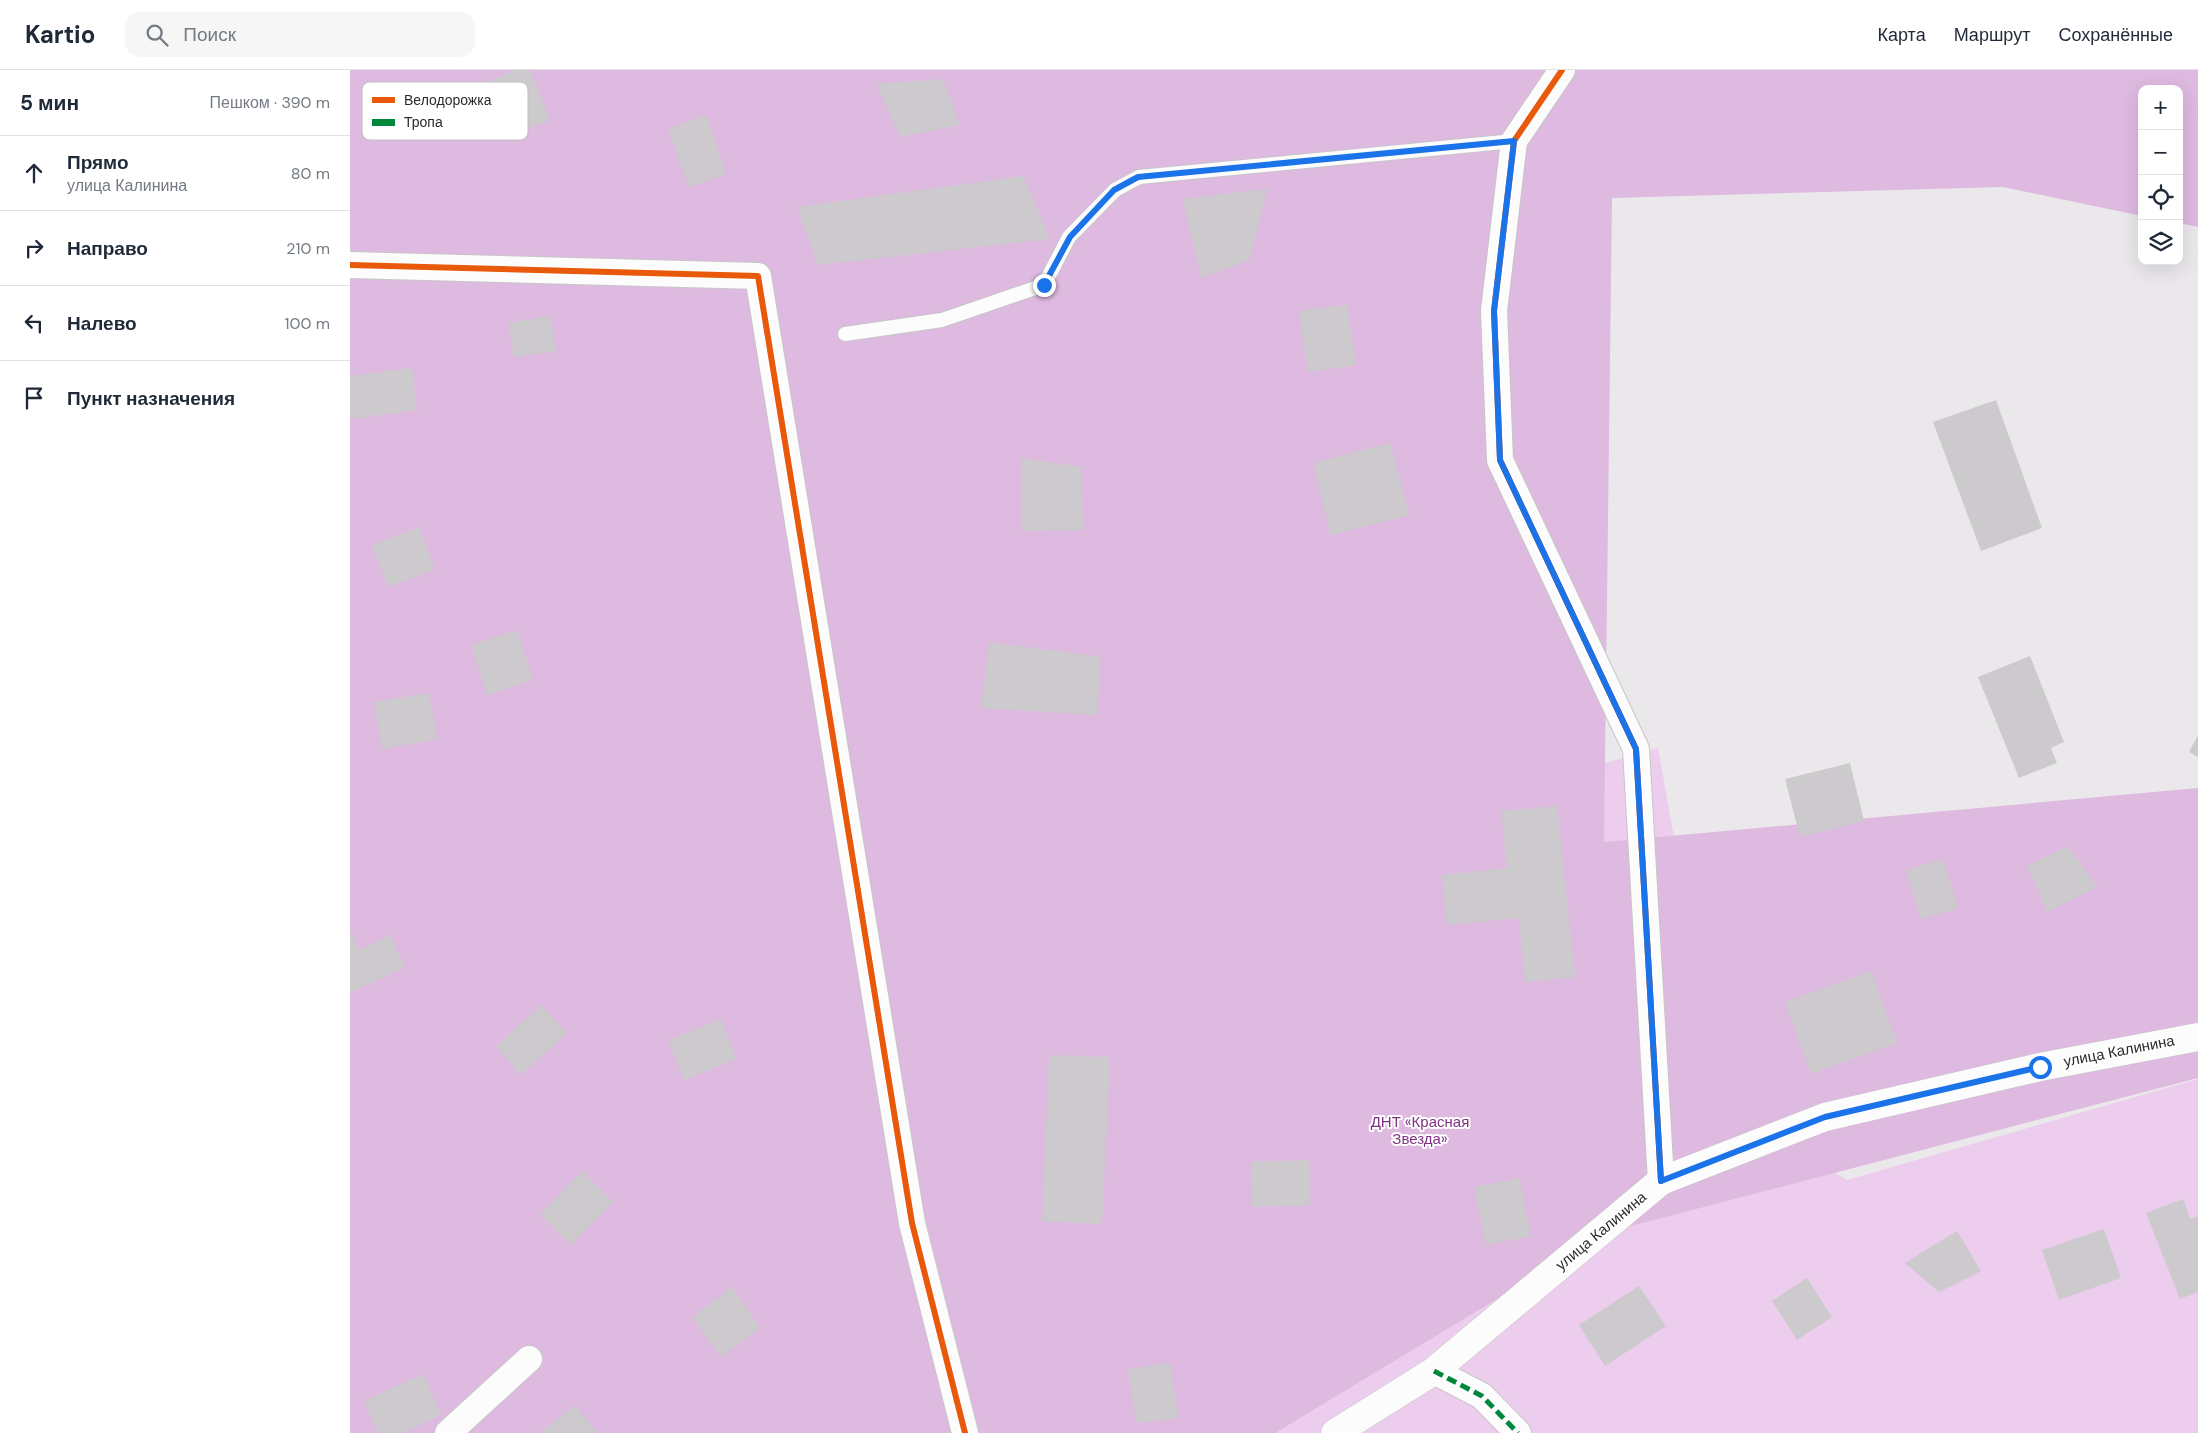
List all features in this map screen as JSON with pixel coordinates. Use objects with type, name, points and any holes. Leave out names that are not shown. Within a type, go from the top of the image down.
[{"type":"main road","name":"улица Калинина","points":[[1334,1433],[1434,1371],[1661,1181],[1825,1117],[2040,1067],[2198,1037]]},
{"type":"street","points":[[1562,70],[1514,141],[1494,311],[1500,460],[1636,749],[1661,1181]]},
{"type":"street","points":[[350,265],[758,276],[912,1223],[965,1433]]},
{"type":"street","points":[[448,1433],[529,1359]]},
{"type":"street","points":[[1434,1371],[1482,1396],[1518,1433]]},
{"type":"lane","points":[[844,334],[942,320],[1044,285],[1070,237],[1114,190],[1138,177],[1514,141]]},
{"type":"green space","points":[[350,70],[2198,70],[2198,227],[2183,224],[2183,85],[2138,85],[2138,215],[2003,187],[1612,198],[1604,842],[2198,788],[2198,1078],[1608,1232],[1275,1433],[350,1433]]},
{"type":"green space","name":"ДНТ «Красная Звезда»","points":[[350,310],[840,982],[1658,748],[1722,1106],[1847,1180],[2198,1079],[2198,1433],[350,1433]]},
{"type":"building","points":[[516,70],[530,70],[550,120],[528,128],[528,82],[489,81]]},
{"type":"building","points":[[943,79],[960,125],[900,137],[876,84]]},
{"type":"building","points":[[706,115],[726,174],[689,187],[668,129]]},
{"type":"building","points":[[1023,176],[1050,239],[818,265],[797,207]]},
{"type":"building","points":[[1267,189],[1249,260],[1201,278],[1183,199]]},
{"type":"building","points":[[1347,305],[1356,365],[1308,372],[1299,311]]},
{"type":"building","points":[[550,316],[556,351],[514,357],[508,323]]},
{"type":"building","points":[[412,368],[417,410],[350,419],[350,376]]},
{"type":"building","points":[[1996,400],[2042,528],[1981,551],[1933,422]]},
{"type":"building","points":[[1390,443],[1409,515],[1331,535],[1313,463]]},
{"type":"building","points":[[1022,458],[1081,467],[1083,530],[1022,531]]},
{"type":"building","points":[[419,527],[435,569],[388,587],[372,545]]},
{"type":"building","points":[[517,630],[533,680],[487,695],[471,645]]},
{"type":"building","points":[[989,642],[1101,657],[1097,715],[981,708]]},
{"type":"building","points":[[2030,656],[2064,742],[2051,748],[2057,763],[2019,778],[1978,677]]},
{"type":"building","points":[[429,693],[437,739],[382,749],[374,702]]},
{"type":"building","points":[[2198,735],[2198,757],[2189,752]]},
{"type":"building","points":[[1850,763],[1864,821],[1800,837],[1785,779]]},
{"type":"building","points":[[1557,806],[1575,977],[1525,982],[1519,918],[1447,925],[1442,875],[1507,868],[1501,811]]},
{"type":"building","points":[[2068,846],[2097,887],[2047,912],[2027,866]]},
{"type":"building","points":[[1943,859],[1958,908],[1921,919],[1906,870]]},
{"type":"building","points":[[350,931],[359,950],[390,935],[405,967],[350,993]]},
{"type":"building","points":[[1871,971],[1897,1043],[1811,1074],[1785,1002]]},
{"type":"building","points":[[541,1005],[567,1033],[521,1075],[496,1046]]},
{"type":"building","points":[[721,1019],[736,1059],[684,1080],[668,1040]]},
{"type":"building","points":[[1049,1055],[1110,1057],[1102,1224],[1042,1221]]},
{"type":"building","points":[[1309,1160],[1310,1205],[1252,1207],[1251,1162]]},
{"type":"building","points":[[582,1171],[613,1202],[571,1245],[540,1214]]},
{"type":"building","points":[[1519,1178],[1531,1236],[1486,1245],[1474,1187]]},
{"type":"building","points":[[2183,1199],[2190,1219],[2198,1216],[2198,1292],[2180,1299],[2146,1213]]},
{"type":"building","points":[[2104,1229],[2121,1278],[2059,1300],[2042,1250]]},
{"type":"building","points":[[1957,1231],[1981,1271],[1939,1292],[1905,1263]]},
{"type":"building","points":[[1807,1278],[1832,1317],[1797,1340],[1772,1301]]},
{"type":"building","points":[[1639,1286],[1666,1326],[1605,1366],[1579,1325]]},
{"type":"building","points":[[732,1287],[760,1328],[721,1357],[692,1317]]},
{"type":"building","points":[[1170,1363],[1178,1418],[1136,1423],[1128,1369]]},
{"type":"building","points":[[423,1374],[441,1415],[402,1433],[378,1433],[364,1401]]},
{"type":"building","points":[[575,1405],[598,1433],[540,1433]]},
{"type":"marked path","points":[[1434,1371],[1482,1396],[1518,1433]]},
{"type":"cycle path","points":[[1562,70],[1514,141],[1494,311],[1500,460],[1636,749],[1661,1181]]},
{"type":"cycle path","points":[[350,265],[758,276],[912,1223],[965,1433]]},
{"type":"route","points":[[1044,285],[1070,237],[1114,190],[1138,177],[1514,141],[1494,311],[1500,460],[1636,749],[1661,1181],[1825,1117],[2040,1067]]}]
